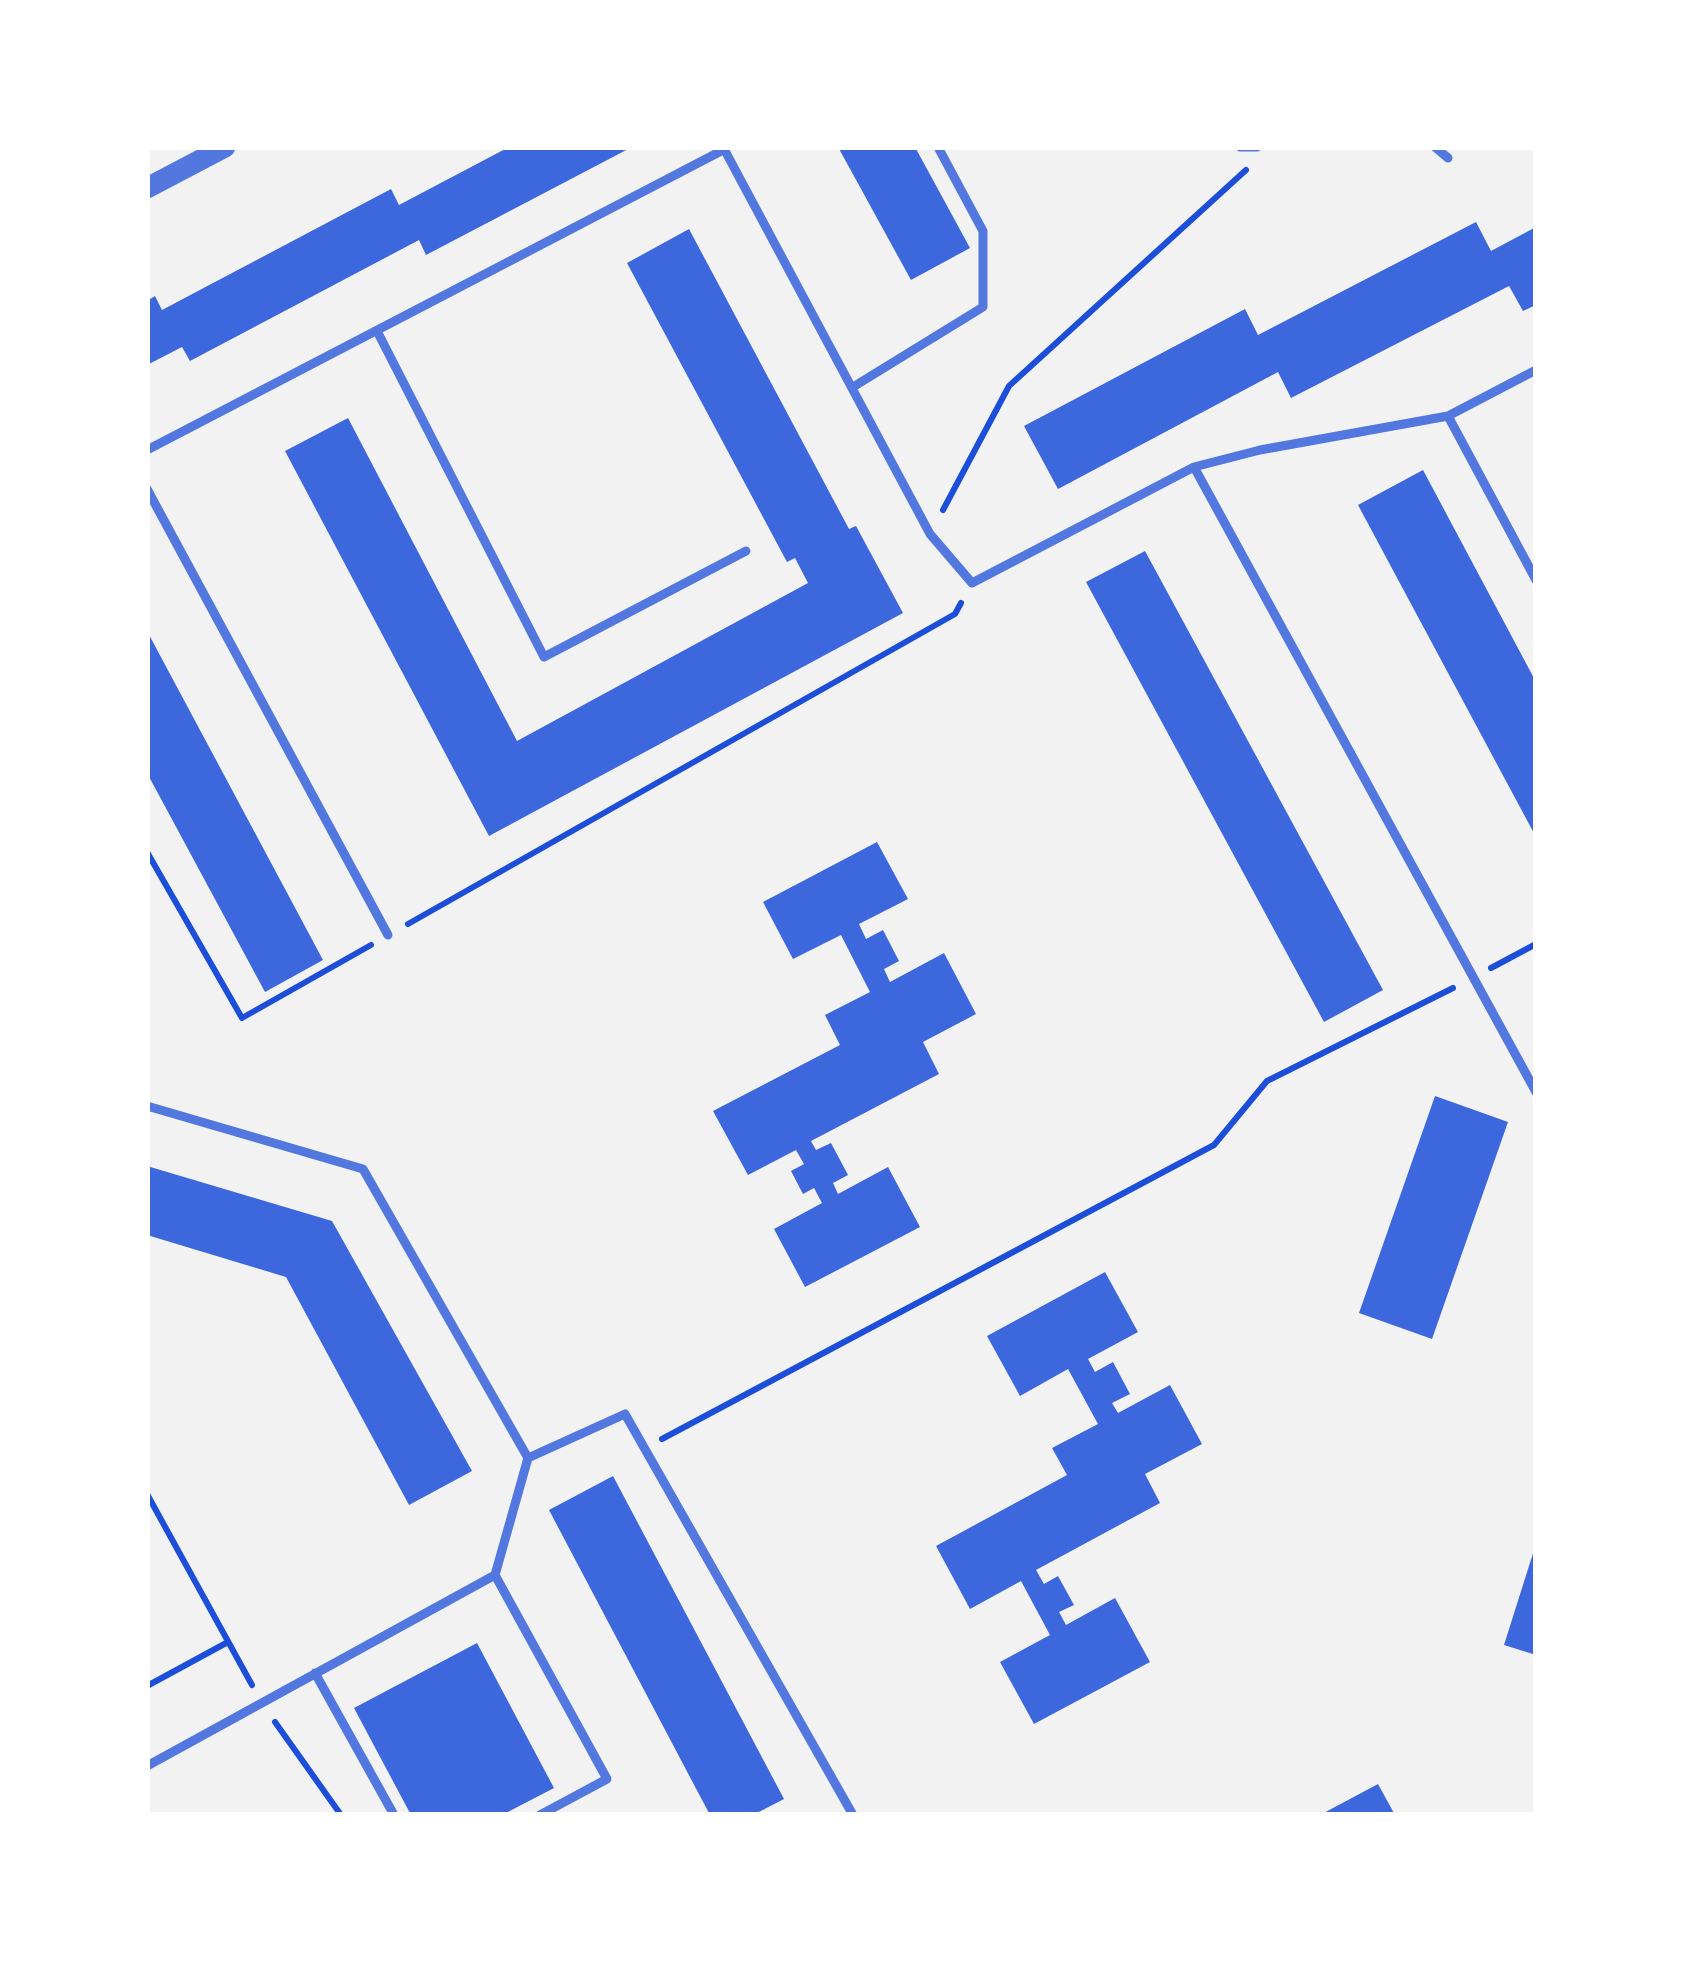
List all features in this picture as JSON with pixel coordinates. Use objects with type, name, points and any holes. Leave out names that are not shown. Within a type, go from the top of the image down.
[{"type":"street","points":[[147,188],[225,147]]},
{"type":"lane","points":[[853,387],[983,307],[983,231],[938,147]]},
{"type":"lane","points":[[1240,147],[1256,148]]},
{"type":"lane","points":[[1436,147],[1448,158]]},
{"type":"lane","points":[[147,450],[724,148],[930,534],[972,583],[1194,467],[1448,416],[1536,370]]},
{"type":"lane","points":[[377,331],[544,656],[746,551]]},
{"type":"lane","points":[[1448,416],[1536,580]]},
{"type":"lane","points":[[1194,467],[1536,1092]]},
{"type":"lane","points":[[147,489],[388,935]]},
{"type":"lane","points":[[147,1106],[363,1169],[528,1458],[495,1575],[607,1779],[540,1815]]},
{"type":"lane","points":[[528,1458],[625,1414],[853,1815]]},
{"type":"lane","points":[[147,1766],[495,1575]]},
{"type":"lane","points":[[315,1673],[394,1815]]},
{"type":"path","points":[[930,534],[1010,386],[1246,169],[1256,148]]},
{"type":"path","points":[[147,852],[242,1018],[955,614],[972,583]]},
{"type":"path","points":[[645,1448],[1214,1145],[1268,1081],[1536,944]]},
{"type":"path","points":[[147,1494],[261,1702],[341,1815]]},
{"type":"path","points":[[147,1686],[228,1642]]},
{"type":"building","points":[[509,147],[632,147],[426,255],[419,240],[190,361],[182,347],[147,365],[147,301],[155,296],[162,310],[391,189],[399,205]]},
{"type":"building","points":[[838,147],[915,147],[970,248],[911,280]]},
{"type":"building","points":[[1476,222],[1491,251],[1536,227],[1536,305],[1523,311],[1509,286],[1291,398],[1278,372],[1058,489],[1024,426],[1245,309],[1258,335]]},
{"type":"building","points":[[689,229],[849,529],[856,526],[903,613],[489,836],[285,451],[348,418],[517,741],[808,583],[795,558],[787,562],[627,263]]},
{"type":"building","points":[[1423,470],[1536,682],[1536,837],[1358,505]]},
{"type":"building","points":[[1145,551],[1383,990],[1324,1022],[1086,582]]},
{"type":"building","points":[[147,631],[323,960],[265,992],[147,773]]},
{"type":"building","points":[[877,842],[908,899],[859,924],[866,939],[883,930],[899,961],[884,969],[890,982],[944,953],[976,1014],[923,1042],[939,1074],[811,1141],[816,1150],[831,1143],[848,1175],[833,1183],[838,1194],[888,1167],[920,1227],[805,1287],[774,1229],[822,1203],[814,1188],[803,1194],[791,1171],[804,1164],[796,1150],[748,1175],[713,1111],[840,1045],[825,1015],[870,992],[841,935],[793,959],[763,902]]},
{"type":"building","points":[[1435,1096],[1508,1122],[1432,1339],[1359,1313]]},
{"type":"building","points":[[147,1166],[332,1221],[472,1471],[409,1505],[286,1277],[147,1235]]},
{"type":"building","points":[[1105,1272],[1138,1332],[1088,1359],[1095,1372],[1113,1362],[1130,1394],[1112,1403],[1118,1413],[1170,1385],[1202,1444],[1145,1474],[1160,1503],[1036,1570],[1044,1584],[1058,1576],[1074,1605],[1059,1612],[1066,1625],[1115,1598],[1150,1662],[1034,1724],[1000,1662],[1050,1635],[1021,1581],[970,1609],[936,1546],[1067,1475],[1052,1448],[1098,1424],[1068,1369],[1020,1396],[987,1336]]},
{"type":"building","points":[[613,1476],[784,1799],[753,1815],[710,1815],[549,1510]]},
{"type":"building","points":[[1536,1547],[1536,1655],[1504,1645]]},
{"type":"building","points":[[477,1643],[554,1788],[502,1815],[411,1815],[354,1708]]},
{"type":"building","points":[[1378,1784],[1395,1815],[1320,1815]]}]
